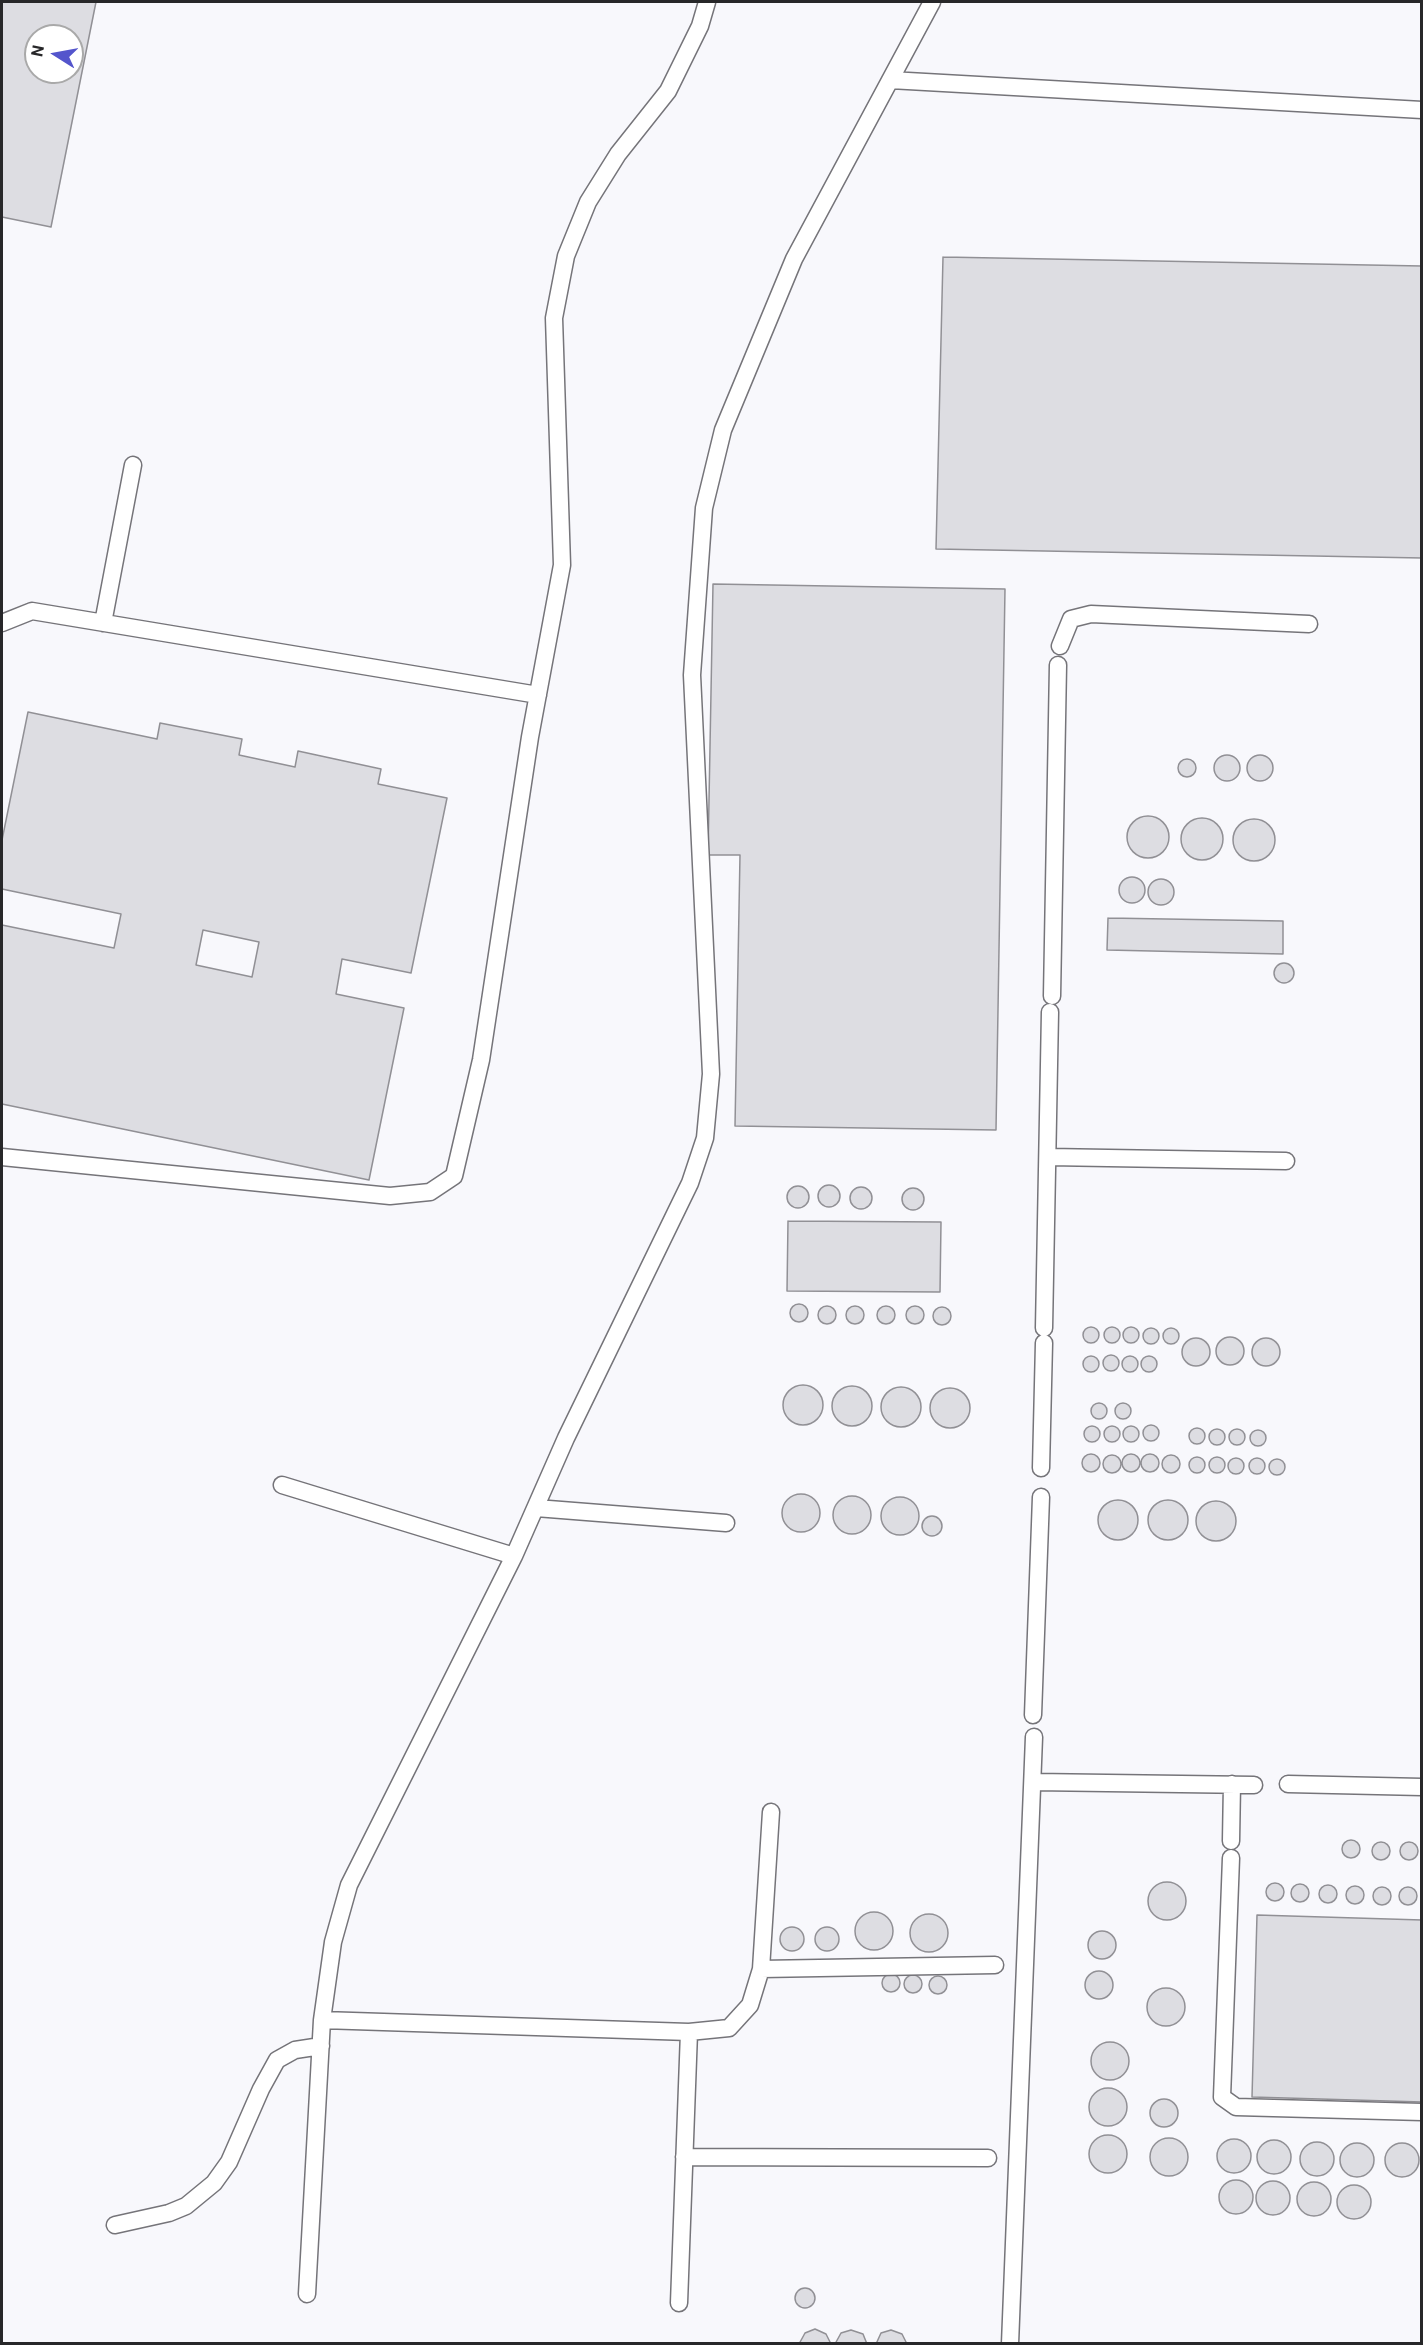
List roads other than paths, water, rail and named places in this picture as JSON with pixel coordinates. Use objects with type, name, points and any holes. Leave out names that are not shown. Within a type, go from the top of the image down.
[{"type":"lane","points":[[2,1157],[390,1196],[430,1192],[454,1176],[482,1060],[538,695],[562,565],[554,318],[566,256],[588,202],[618,154],[669,91],[700,26],[706,2]]},
{"type":"lane","points":[[307,2294],[322,2020],[333,1942],[350,1885],[514,1556],[566,1438],[690,1184],[705,1138],[711,1074],[692,675],[704,508],[723,430],[794,259],[932,2]]},
{"type":"lane","points":[[890,80],[1422,110]]},
{"type":"lane","points":[[103,623],[132,465]]},
{"type":"lane","points":[[2,623],[32,611],[538,695]]},
{"type":"lane","points":[[1060,646],[1071,619],[1091,614],[1310,624]]},
{"type":"lane","points":[[1041,1468],[1058,665]]},
{"type":"lane","points":[[1049,1157],[1286,1161]]},
{"type":"lane","points":[[282,1485],[514,1556]]},
{"type":"lane","points":[[1033,1715],[1041,1497]]},
{"type":"lane","points":[[536,1508],[726,1523]]},
{"type":"lane","points":[[1010,2343],[1034,1737]]},
{"type":"lane","points":[[1034,1782],[1254,1785]]},
{"type":"lane","points":[[1232,1784],[1232,1841]]},
{"type":"lane","points":[[1288,1784],[1422,1787]]},
{"type":"lane","points":[[322,2020],[689,2032],[729,2028],[750,2005],[761,1969],[771,1812]]},
{"type":"lane","points":[[1231,1858],[1222,2097],[1236,2107],[1422,2112]]},
{"type":"lane","points":[[761,1969],[995,1965]]},
{"type":"lane","points":[[679,2303],[689,2032]]},
{"type":"lane","points":[[115,2225],[186,2206],[214,2183],[229,2162],[261,2089],[277,2060],[295,2050],[321,2046]]},
{"type":"lane","points":[[684,2157],[988,2158]]}]
